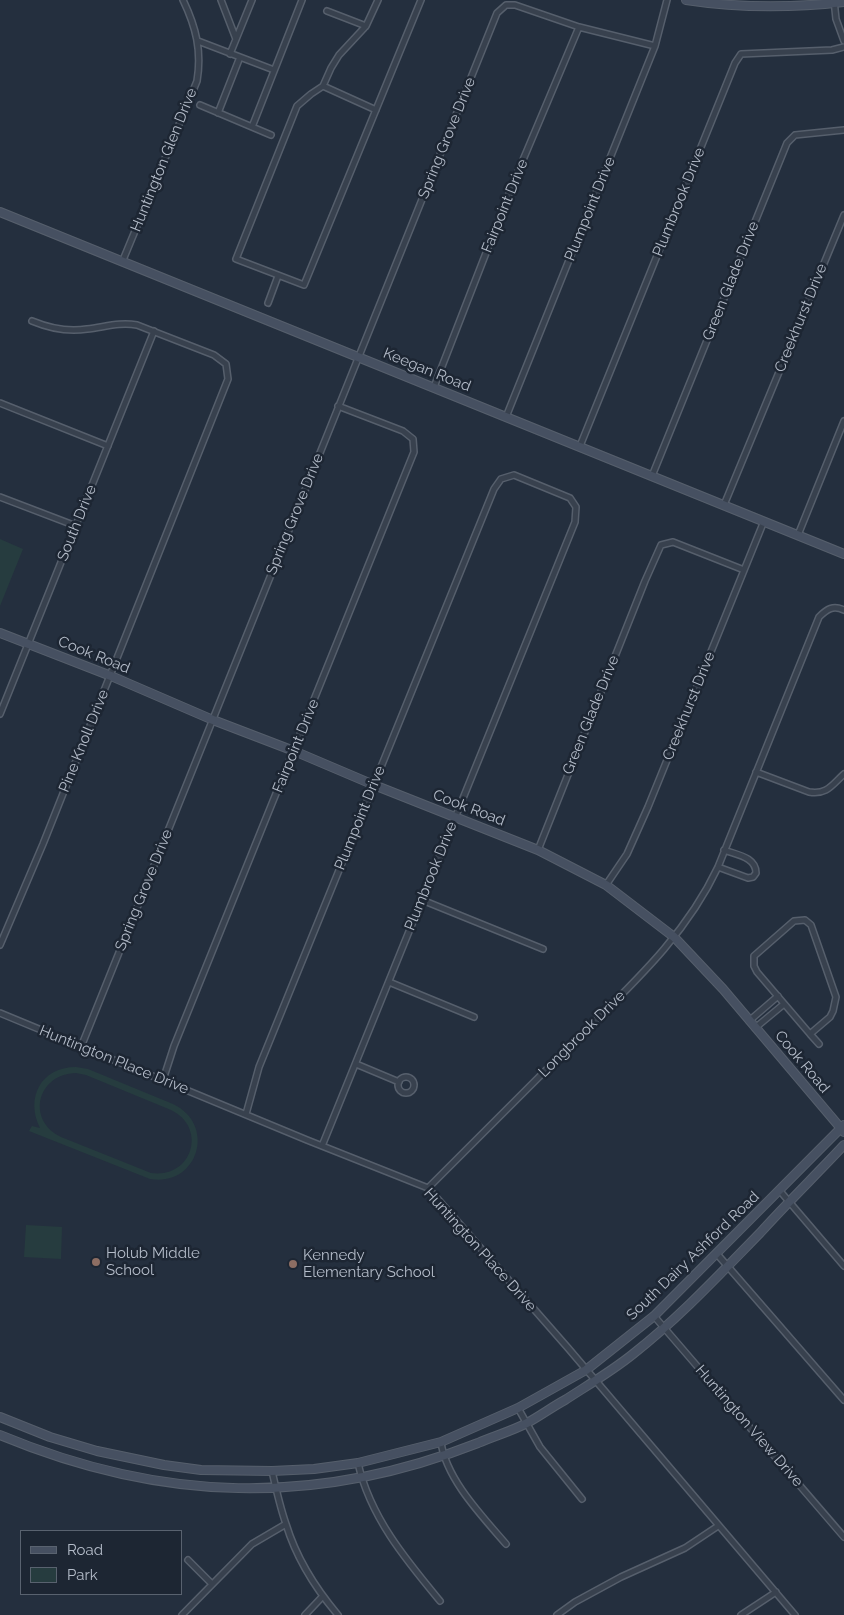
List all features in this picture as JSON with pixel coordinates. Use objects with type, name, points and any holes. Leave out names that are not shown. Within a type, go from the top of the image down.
[{"type":"main road","points":[[686,0],[727,4],[844,2]]},
{"type":"main road","name":"Keegan Road","points":[[0,212],[123,260],[844,554]]},
{"type":"main road","name":"Cook Road","points":[[0,633],[111,676],[213,720],[538,850],[606,885],[674,937],[843,1128]]},
{"type":"main road","name":"South Dairy Ashford Road","points":[[0,1417],[28,1429],[73,1444],[126,1458],[201,1470],[272,1471],[314,1469],[358,1463],[441,1442],[518,1408],[586,1370],[654,1316],[843,1128]]},
{"type":"main road","name":"South Dairy Ashford Road","points":[[0,1435],[63,1458],[123,1475],[198,1486],[255,1489],[313,1486],[362,1478],[443,1456],[526,1423],[596,1381],[633,1355],[728,1266],[844,1145]]},
{"type":"main road","points":[[22,1444],[28,1429]]},
{"type":"main road","points":[[123,1475],[126,1458]]},
{"type":"street","name":"Huntington Glen Drive","points":[[123,260],[197,81],[200,62],[198,41],[192,18],[183,0]]},
{"type":"street","points":[[221,0],[236,39]]},
{"type":"street","points":[[230,54],[252,0]]},
{"type":"street","points":[[252,127],[302,0]]},
{"type":"street","points":[[378,0],[366,26],[339,55],[323,86],[297,106],[236,259],[304,285],[421,0]]},
{"type":"street","name":"Plumpoint Drive","points":[[506,417],[655,46],[667,0]]},
{"type":"street","points":[[834,2],[836,19],[844,41]]},
{"type":"street","name":"Spring Grove Drive","points":[[81,1047],[497,13],[506,5],[515,5],[579,27]]},
{"type":"street","points":[[327,11],[366,26]]},
{"type":"street","points":[[579,27],[655,46]]},
{"type":"street","name":"Fairpoint Drive","points":[[434,387],[512,186],[579,27]]},
{"type":"street","points":[[198,41],[274,70]]},
{"type":"street","name":"Plumbrook Drive","points":[[580,446],[735,63],[741,54],[832,50],[844,46]]},
{"type":"street","points":[[218,113],[240,58]]},
{"type":"street","points":[[323,86],[376,110]]},
{"type":"street","points":[[200,105],[272,135]]},
{"type":"street","name":"Green Glade Drive","points":[[652,476],[787,143],[795,134],[844,130]]},
{"type":"street","name":"Creekhurst Drive","points":[[724,505],[844,215]]},
{"type":"street","points":[[268,303],[278,276]]},
{"type":"street","points":[[32,321],[45,326],[85,330],[125,323],[154,331]]},
{"type":"street","name":"Pine Knoll Drive","points":[[0,945],[111,676],[228,380],[226,364],[214,355],[154,331]]},
{"type":"street","name":"South Drive","points":[[0,714],[154,331]]},
{"type":"street","points":[[0,403],[108,446]]},
{"type":"street","name":"Fairpoint Drive","points":[[163,1080],[178,1036],[414,452],[413,439],[403,431],[338,406]]},
{"type":"street","points":[[798,535],[844,421]]},
{"type":"street","name":"Plumpoint Drive","points":[[246,1114],[259,1067],[494,489],[501,479],[514,475],[570,498],[576,507],[575,522],[563,552]]},
{"type":"street","points":[[0,497],[76,526]]},
{"type":"street","name":"Creekhurst Drive","points":[[606,885],[627,854],[648,807],[764,521]]},
{"type":"street","name":"Green Glade Drive","points":[[538,850],[661,545],[673,542],[744,570]]},
{"type":"street","name":"Plumbrook Drive","points":[[322,1146],[563,552]]},
{"type":"street","name":"Longbrook Drive","points":[[428,1188],[634,982],[674,937],[700,902],[718,867],[819,617],[827,609],[838,607],[844,610]]},
{"type":"street","points":[[756,772],[818,794],[827,790],[844,774]]},
{"type":"street","points":[[718,867],[748,878],[753,877],[756,873],[756,868],[751,860],[724,850]]},
{"type":"street","points":[[422,900],[543,949]]},
{"type":"street","points":[[810,1034],[830,1017],[836,997],[812,925],[805,920],[794,921],[754,956],[754,966],[757,972],[784,1004],[810,1034],[819,1044]]},
{"type":"street","points":[[389,982],[474,1017]]},
{"type":"street","points":[[749,1021],[778,996]]},
{"type":"street","points":[[755,1028],[784,1004]]},
{"type":"street","name":"Huntington Place Drive","points":[[0,1012],[81,1047],[428,1188],[596,1381],[795,1615]]},
{"type":"street","points":[[356,1064],[399,1082]]},
{"type":"street","points":[[780,1191],[844,1266]]},
{"type":"street","points":[[717,1254],[844,1400]]},
{"type":"street","name":"Huntington View Drive","points":[[654,1316],[844,1537]]},
{"type":"street","points":[[518,1408],[540,1447],[582,1499]]},
{"type":"street","points":[[441,1442],[443,1456],[463,1491],[506,1544]]},
{"type":"street","points":[[358,1463],[362,1478],[394,1544],[440,1601]]},
{"type":"street","points":[[272,1471],[293,1543],[323,1596],[338,1615]]},
{"type":"street","points":[[182,1615],[252,1544],[286,1524]]},
{"type":"street","points":[[557,1615],[575,1602],[622,1577],[685,1548],[718,1526]]},
{"type":"street","points":[[188,1560],[212,1584]]},
{"type":"street","points":[[742,1615],[776,1592]]},
{"type":"street","points":[[305,1615],[323,1596]]},
{"type":"green space","points":[[0,539],[23,549],[0,606]]},
{"type":"green space","points":[[64,1068],[88,1069],[173,1104],[187,1114],[195,1126],[198,1139],[196,1152],[190,1164],[180,1174],[167,1179],[150,1179],[29,1131],[32,1126],[40,1128],[34,1106],[39,1086],[45,1078]],"holes":[[[76,1073],[86,1075],[171,1110],[182,1118],[189,1128],[192,1139],[190,1150],[185,1160],[177,1168],[165,1173],[151,1173],[61,1137],[50,1129],[43,1120],[40,1110],[41,1099],[45,1089],[52,1081],[63,1075]]]},
{"type":"green space","points":[[26,1225],[62,1227],[61,1259],[24,1257]]},
{"type":"place","name":"Holub Middle School","points":[[96,1262]]},
{"type":"place","name":"Kennedy Elementary School","points":[[293,1264]]}]
